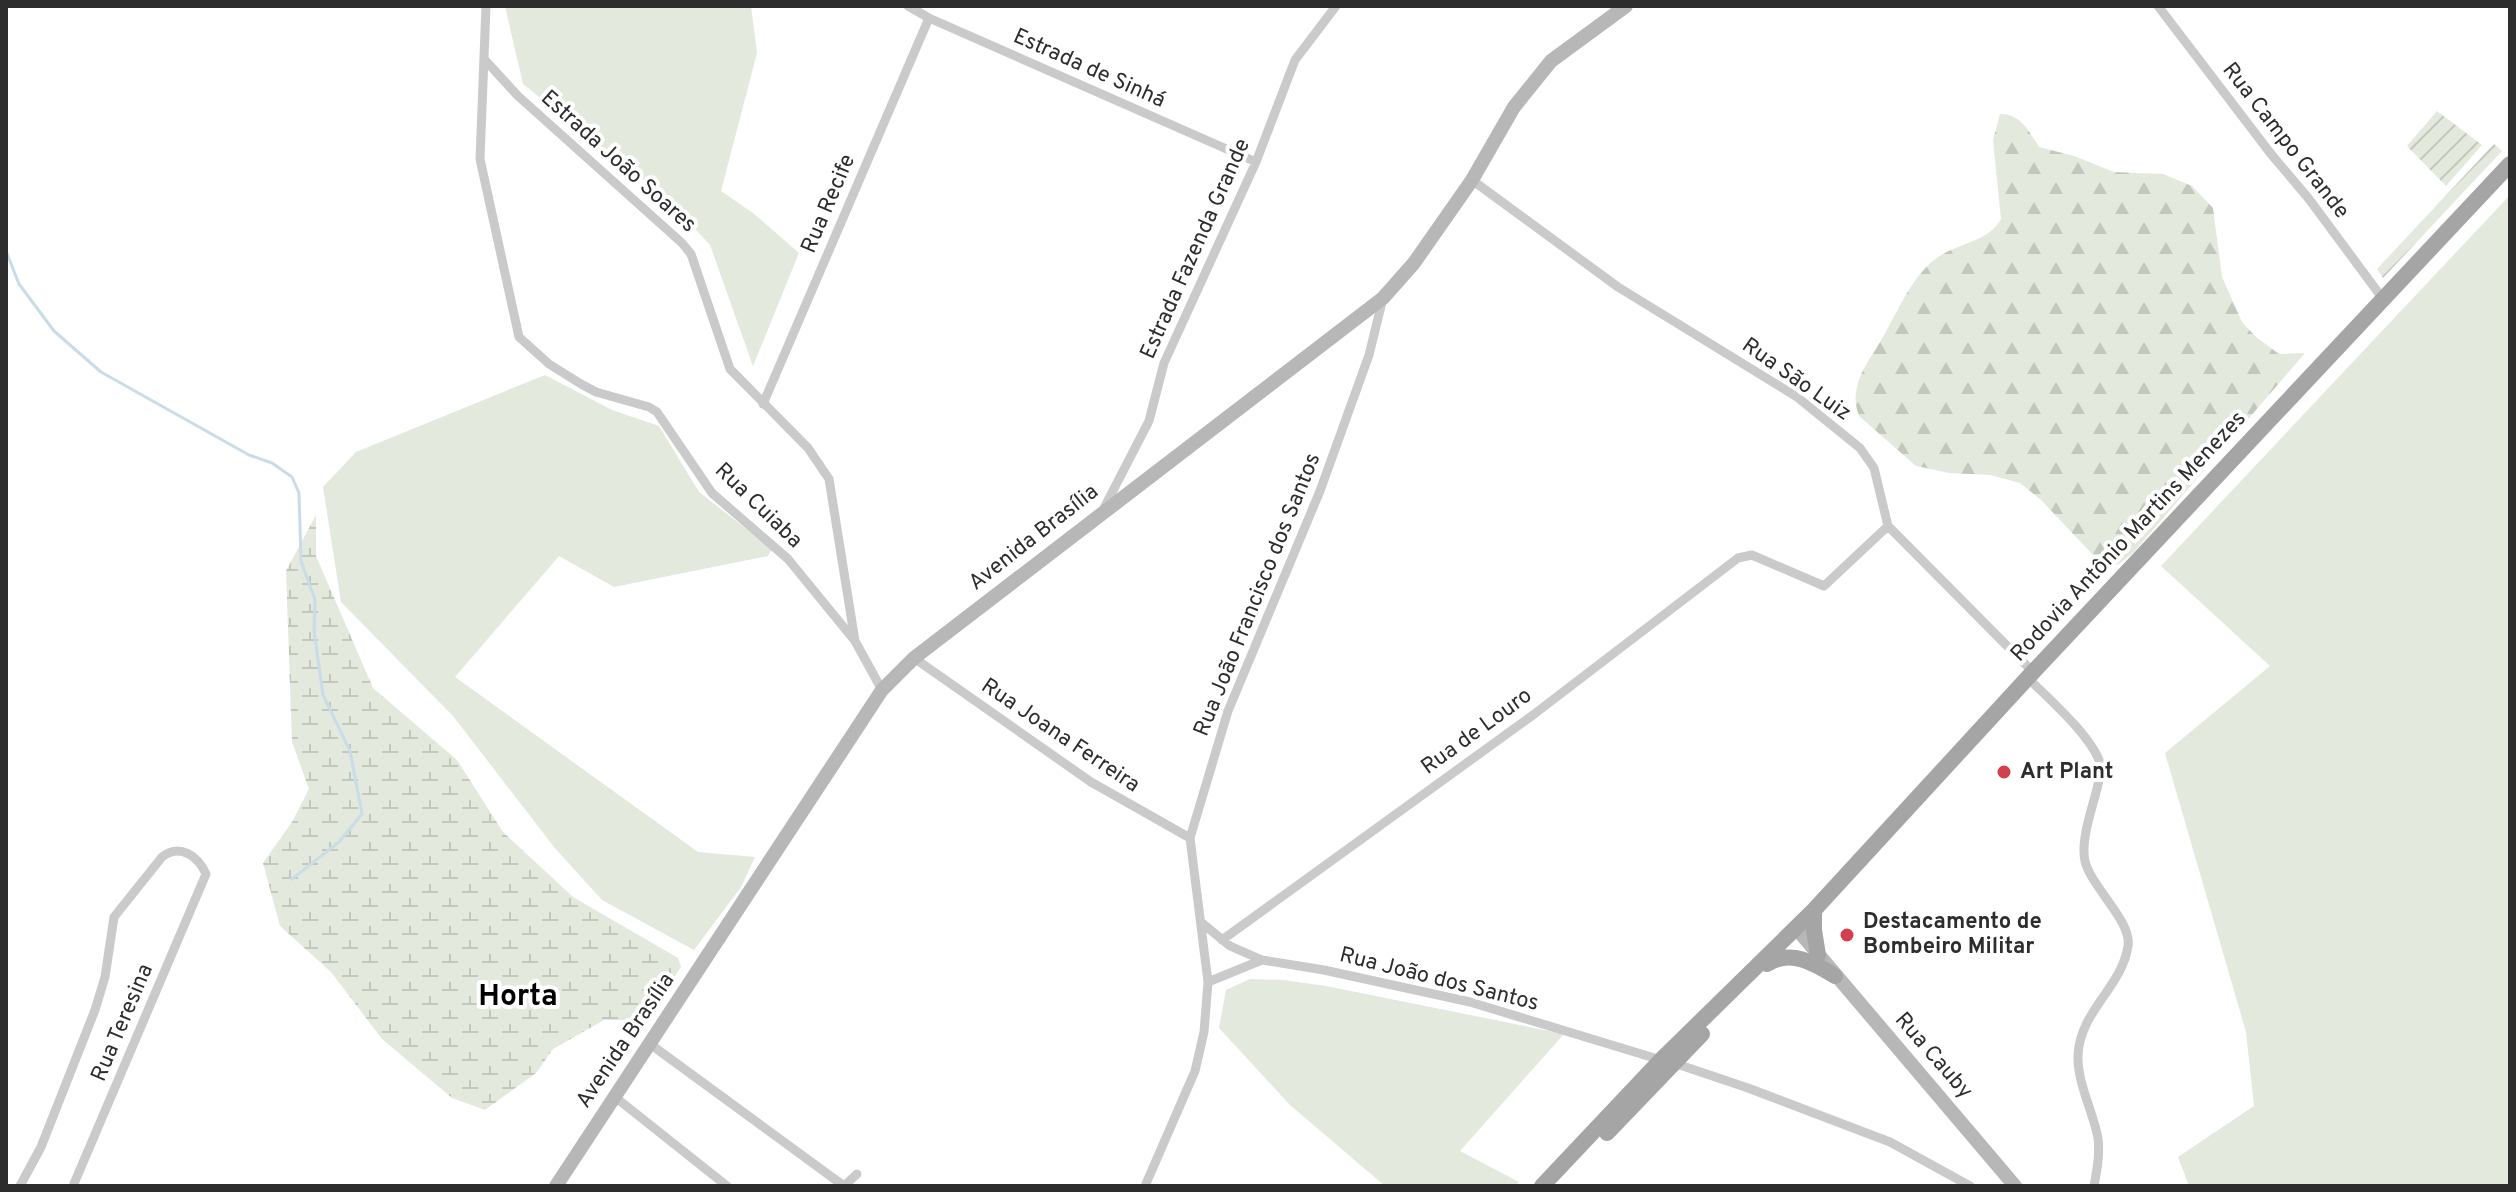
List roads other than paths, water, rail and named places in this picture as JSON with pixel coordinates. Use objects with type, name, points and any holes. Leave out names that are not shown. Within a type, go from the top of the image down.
[{"type":"main road","name":"Avenida Brasília","points":[[556,1186],[882,690],[914,658],[1383,298],[1414,263],[1472,180],[1514,107],[1551,61],[1623,7]]},
{"type":"main road","name":"Rodovia Antônio Martins Menezes","points":[[1557,1186],[1737,984],[1814,910],[2510,164]]},
{"type":"main road","points":[[1814,910],[1818,955]]},
{"type":"main road","name":"Rua Cauby","points":[[1796,928],[2015,1186]]},
{"type":"main road","name":"Rodovia Antônio Martins Menezes","points":[[1542,1186],[1767,964],[1782,942]]},
{"type":"main road","points":[[1767,964],[1786,958],[1803,959],[1835,976]]},
{"type":"street","points":[[485,60],[486,6]]},
{"type":"street","name":"Estrada de Sinhá","points":[[908,6],[1256,162]]},
{"type":"street","name":"Estrada Fazenda Grande","points":[[1102,513],[1146,428],[1164,363],[1256,162],[1295,60],[1336,6]]},
{"type":"street","name":"Rua Campo Grande","points":[[2158,6],[2383,299]]},
{"type":"street","name":"Rua Recife","points":[[763,404],[929,18]]},
{"type":"street","name":"Rua Cuiaba","points":[[485,60],[480,159],[518,335],[549,364],[596,392],[657,412],[712,493],[788,559],[855,641]]},
{"type":"street","name":"Estrada João Soares","points":[[485,60],[518,96],[687,248],[730,369],[808,448],[829,479],[855,641],[882,690]]},
{"type":"street","name":"Rua São Luiz","points":[[1472,180],[1618,287],[1797,397],[1860,448],[1874,468],[1888,526]]},
{"type":"street","name":"Rua João Francisco dos Santos","points":[[1145,1186],[1195,1071],[1204,1032],[1208,982],[1190,838],[1228,711],[1320,491],[1369,355],[1383,298]]},
{"type":"street","points":[[1888,526],[2030,675],[2100,760],[2101,774],[2087,820],[2085,860],[2129,940],[2117,976],[2085,1024],[2078,1051],[2080,1072],[2098,1138],[2094,1186]]},
{"type":"street","name":"Rua de Louro","points":[[1222,940],[1533,715],[1738,558],[1752,555],[1818,586],[1829,583],[1888,526]]},
{"type":"street","name":"Rua Joana Ferreira","points":[[914,658],[1091,782],[1190,838]]},
{"type":"street","name":"Rua Teresina","points":[[20,1186],[41,1147],[95,1010],[105,977],[116,914],[156,864],[172,850],[188,853],[206,874],[73,1186]]},
{"type":"street","points":[[1202,923],[1237,950],[1262,960]]},
{"type":"street","points":[[1208,982],[1262,960]]},
{"type":"street","name":"Rua João dos Santos","points":[[1262,960],[1324,970],[1470,1002],[1667,1062],[1748,1088],[1890,1142],[1970,1186]]},
{"type":"street","points":[[650,1044],[844,1186],[857,1174]]},
{"type":"street","points":[[615,1097],[727,1186]]},
{"type":"waterway","points":[[6,251],[19,284],[54,331],[101,372],[249,455],[272,463],[292,477],[299,493],[301,561],[315,600],[314,631],[323,695],[350,751],[362,814],[339,842],[292,879]]},
{"type":"place","name":"Art Plant","points":[[2004,772]]},
{"type":"place","name":"Destacamento de Bombeiro Militar","points":[[1847,935]]},
{"type":"district","name":"Horta","points":[[518,997]]}]
